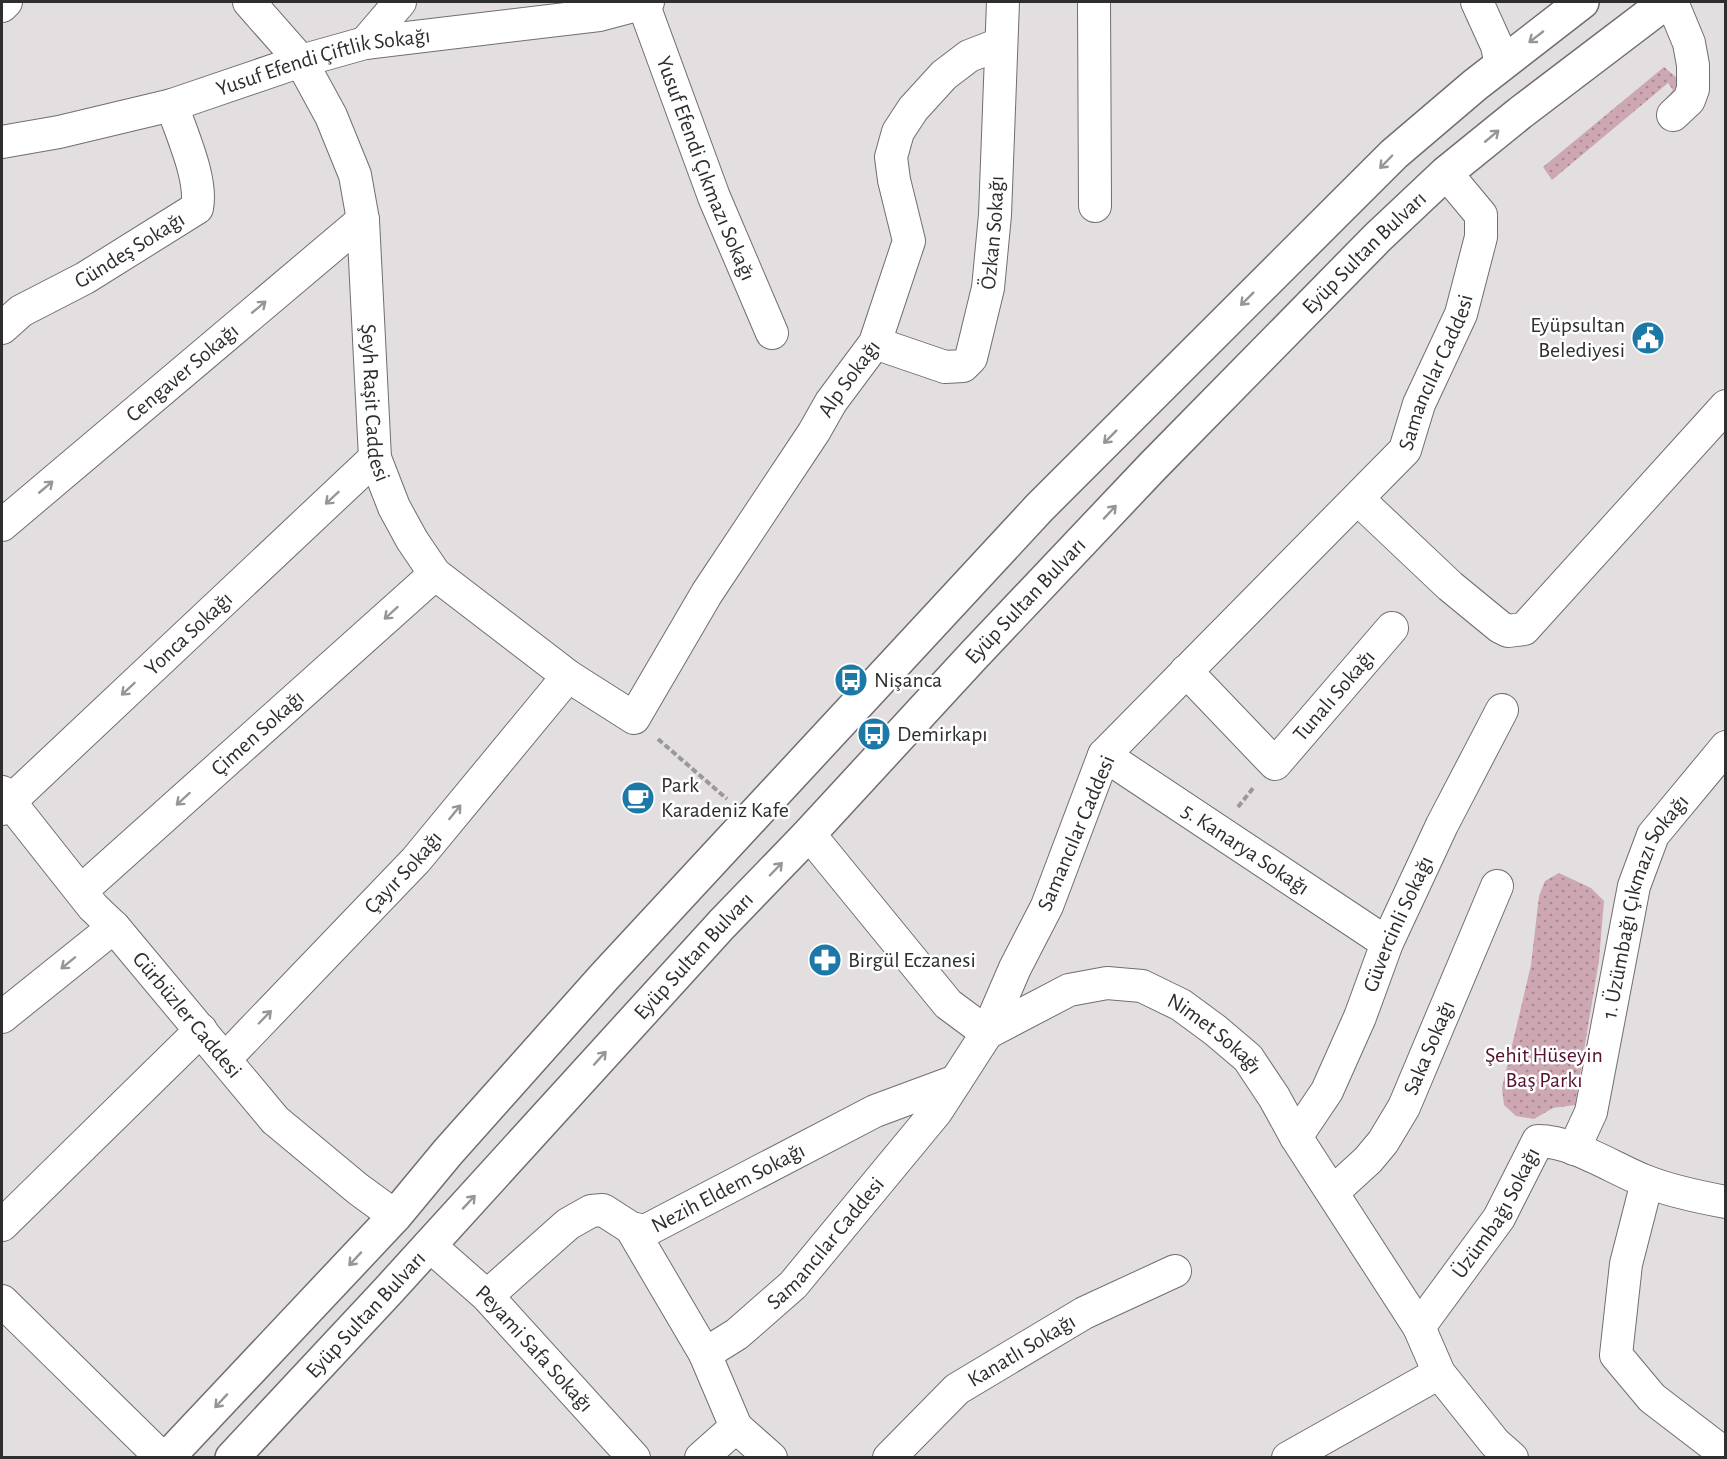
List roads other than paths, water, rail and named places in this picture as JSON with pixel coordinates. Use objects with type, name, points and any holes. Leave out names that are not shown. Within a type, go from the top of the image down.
[{"type":"main road","name":"Eyüp Sultan Bulvarı","points":[[167,1458],[395,1216],[448,1152],[590,994],[1040,507],[1394,154],[1475,85],[1582,2]]},
{"type":"main road","name":"Eyüp Sultan Bulvarı","points":[[232,1458],[722,924],[809,834],[974,655],[1145,475],[1378,237],[1446,173],[1520,113],[1666,2]]},
{"type":"main road","points":[[1446,173],[1438,159],[1445,137],[1475,85]]},
{"type":"main road","points":[[395,1216],[429,1245]]},
{"type":"street","points":[[2,6],[6,2]]},
{"type":"street","name":"Şeyh Raşit Caddesi","points":[[249,2],[302,61],[331,116],[356,175],[363,220],[375,458],[394,507],[412,540],[435,574],[568,675],[634,718]]},
{"type":"street","points":[[365,42],[400,2]]},
{"type":"street","name":"Yusuf Efendi Çiftlik Sokağı","points":[[2,142],[59,132],[172,105],[365,42],[599,15],[646,2]]},
{"type":"street","name":"Yusuf Efendi Çıkmazı Sokağı","points":[[646,2],[714,197],[772,333]]},
{"type":"street","name":"Özkan Sokağı","points":[[875,343],[945,367],[963,366],[971,358],[988,288],[994,226],[1003,2]]},
{"type":"street","points":[[1094,2],[1095,206]]},
{"type":"street","points":[[1477,2],[1497,46],[1501,65]]},
{"type":"street","points":[[1672,2],[1689,43],[1693,65],[1693,89],[1689,100],[1673,116]]},
{"type":"street","name":"Alp Sokağı","points":[[634,718],[707,592],[814,432],[831,402],[875,343],[909,241],[894,180],[891,157],[898,132],[913,109],[944,75],[969,56],[1000,44]]},
{"type":"street","name":"Gündeş Sokağı","points":[[2,328],[21,311],[85,279],[197,208],[200,195],[172,105]]},
{"type":"street","name":"Samancılar Caddesi","points":[[705,1353],[736,1334],[793,1285],[936,1112],[987,1033],[1015,968],[1047,906],[1104,755],[1405,450],[1419,405],[1461,314],[1480,237],[1481,215],[1446,173]]},
{"type":"street","name":"Cengaver Sokağı","points":[[2,525],[363,220]]},
{"type":"street","points":[[1358,499],[1450,586],[1500,627],[1508,631],[1524,629],[1725,406]]},
{"type":"street","name":"Yonca Sokağı","points":[[4,800],[375,458]]},
{"type":"street","name":"Çimen Sokağı","points":[[81,891],[435,574]]},
{"type":"street","name":"Tunalı Sokağı","points":[[1186,671],[1275,764],[1392,628]]},
{"type":"street","name":"Çayır Sokağı","points":[[225,1059],[416,860],[568,675]]},
{"type":"street","name":"Güvercinli Sokağı","points":[[1296,1137],[1327,1091],[1360,1017],[1387,943],[1442,825],[1502,710]]},
{"type":"street","name":"1. Üzümbağı Çıkmazı Sokağı","points":[[1574,1149],[1591,1112],[1632,897],[1653,835],[1725,747]]},
{"type":"street","name":"5. Kanarya Sokağı","points":[[1104,755],[1387,943]]},
{"type":"street","name":"Gürbüzler Caddesi","points":[[4,800],[93,907],[114,927],[275,1120],[358,1189],[395,1216]]},
{"type":"street","points":[[809,834],[948,1004],[987,1033]]},
{"type":"street","name":"Saka Sokağı","points":[[1333,1192],[1368,1160],[1383,1142],[1404,1107],[1497,886]]},
{"type":"street","points":[[2,1017],[114,927]]},
{"type":"street","name":"Nimet Sokağı","points":[[987,1033],[1069,990],[1107,983],[1142,986],[1181,1005],[1215,1030],[1248,1058],[1274,1097],[1296,1137],[1419,1327],[1439,1373],[1495,1443],[1512,1458]]},
{"type":"street","points":[[2,1225],[201,1030]]},
{"type":"street","name":"Nezih Eldem Sokağı","points":[[487,1296],[568,1224],[591,1211],[603,1210],[631,1228],[645,1231],[875,1111],[956,1081]]},
{"type":"street","name":"Üzümbağı Sokağı","points":[[1419,1327],[1499,1218],[1538,1141],[1551,1141],[1574,1149],[1647,1182],[1725,1202]]},
{"type":"street","points":[[1647,1182],[1626,1264],[1616,1355],[1652,1398],[1716,1447],[1725,1451]]},
{"type":"street","points":[[631,1228],[705,1353],[736,1427],[771,1458]]},
{"type":"street","name":"Peyami Safa Sokağı","points":[[429,1245],[487,1296],[634,1458]]},
{"type":"street","name":"Kanatlı Sokağı","points":[[889,1458],[957,1389],[1084,1313],[1175,1271]]},
{"type":"street","points":[[2,1300],[162,1458]]},
{"type":"street","points":[[1288,1458],[1439,1373]]},
{"type":"street","points":[[701,1458],[736,1427]]},
{"type":"place","name":"Eyüpsultan Belediyesi","points":[[1648,338]]},
{"type":"place","name":"Nişanca","points":[[851,680]]},
{"type":"place","name":"Demirkapı","points":[[874,734]]},
{"type":"place","name":"Park Karadeniz Kafe","points":[[638,798]]},
{"type":"place","name":"Birgül Eczanesi","points":[[825,960]]},
{"type":"park label","name":"Şehit Hüseyin Baş Parkı","points":[[1544,1068]]}]
